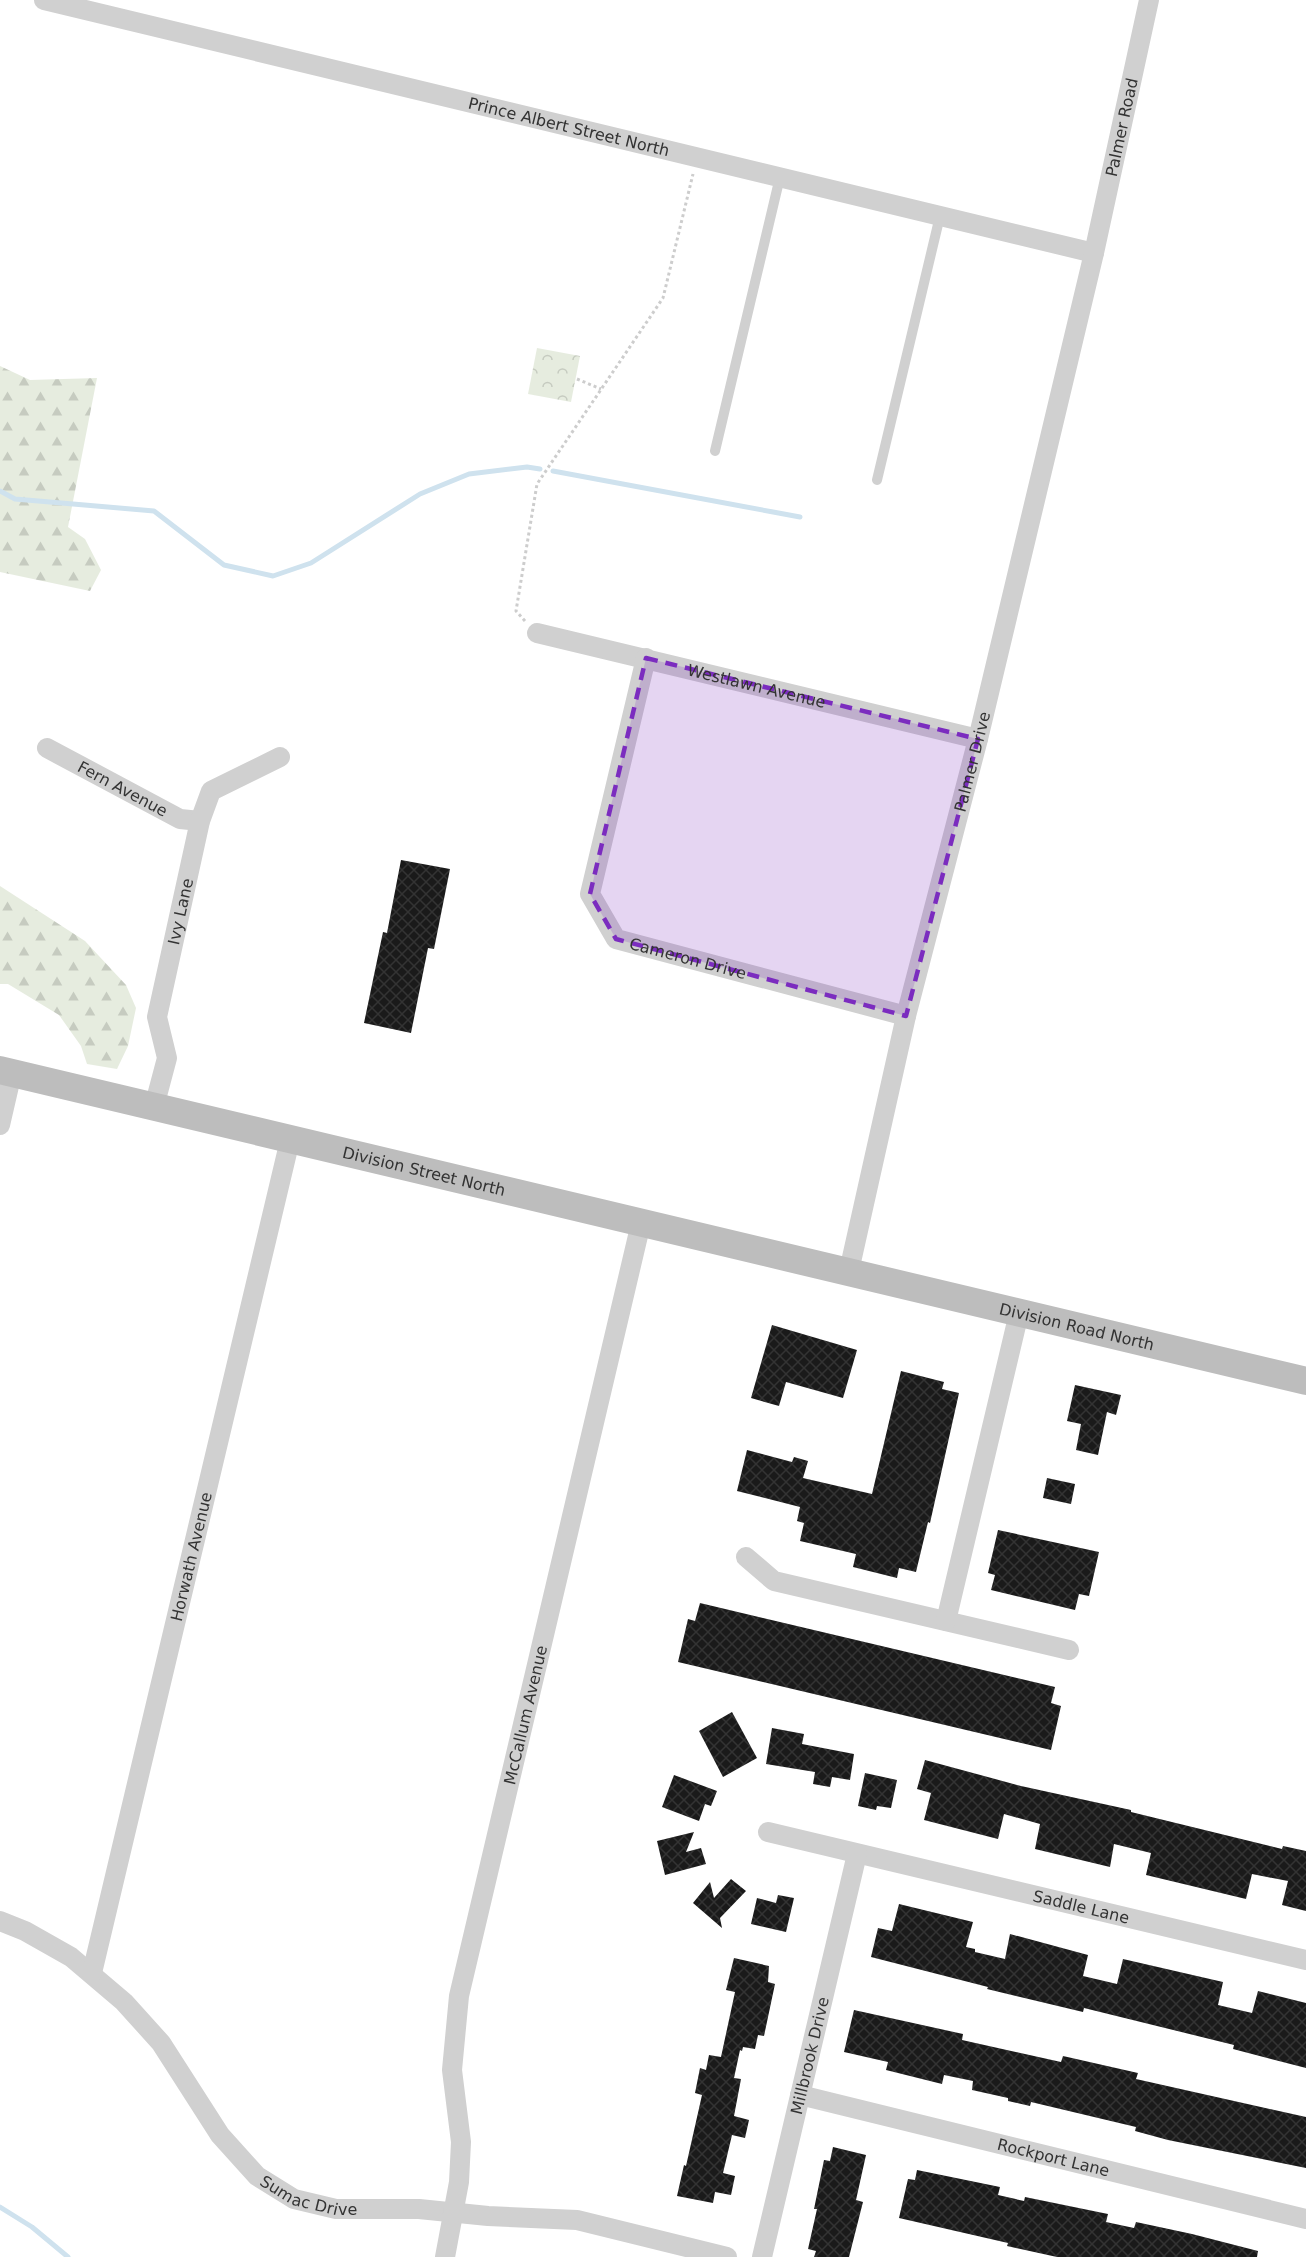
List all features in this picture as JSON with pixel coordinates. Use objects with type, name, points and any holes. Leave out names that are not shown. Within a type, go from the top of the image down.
[{"type":"main road","name":"Division Street North","points":[[6,1072],[849,1271]]},
{"type":"main road","name":"Division Road North","points":[[849,1271],[1306,1380]]},
{"type":"street","name":"Prince Albert Street North","points":[[44,0],[1094,253]]},
{"type":"street","name":"Palmer Road","points":[[1094,253],[1149,0]]},
{"type":"street","name":"Palmer Drive","points":[[849,1271],[906,1016],[978,739],[1094,253]]},
{"type":"street","name":"Westlawn Avenue","points":[[537,633],[978,739]]},
{"type":"street","name":"Cameron Drive","points":[[646,658],[590,894],[616,939],[906,1016]]},
{"type":"street","name":"Fern Avenue","points":[[46,748],[180,819],[200,821]]},
{"type":"street","name":"Ivy Lane","points":[[154,1107],[167,1058],[157,1017],[200,821],[211,791],[280,757]]},
{"type":"street","points":[[0,1125],[6,1072]]},
{"type":"street","name":"Horwath Avenue","points":[[92,1973],[290,1140]]},
{"type":"street","name":"McCallum Avenue","points":[[445,2257],[459,2182],[461,2142],[452,2070],[459,1996],[641,1223]]},
{"type":"street","points":[[946,1621],[1019,1313]]},
{"type":"street","points":[[746,1557],[774,1581],[1069,1650]]},
{"type":"street","name":"Saddle Lane","points":[[768,1832],[1306,1960]]},
{"type":"street","name":"Millbrook Drive","points":[[762,2257],[857,1854]]},
{"type":"street","name":"Sumac Drive","points":[[0,1922],[25,1931],[71,1957],[124,2002],[161,2043],[220,2136],[257,2176],[294,2199],[336,2209],[419,2209],[488,2216],[577,2220],[727,2257]]},
{"type":"street","name":"Rockport Lane","points":[[800,2095],[1306,2219]]},
{"type":"lane","points":[[715,451],[780,177]]},
{"type":"lane","points":[[877,480],[940,216]]},
{"type":"path","points":[[537,633],[516,611],[537,484],[663,298],[697,157]]},
{"type":"path","points":[[577,379],[601,389]]},
{"type":"highlighted area","points":[[646,658],[978,739],[906,1016],[616,939],[590,894]]},
{"type":"green space","points":[[537,348],[580,356],[571,402],[528,394]]},
{"type":"green space","points":[[0,366],[30,380],[97,378],[68,527],[85,539],[101,570],[90,591],[0,572]]},
{"type":"green space","points":[[0,886],[85,941],[126,985],[136,1008],[128,1046],[117,1069],[87,1064],[81,1046],[59,1015],[8,984],[0,984]]},
{"type":"building","points":[[401,860],[450,869],[434,949],[428,948],[411,1033],[364,1023],[383,932],[387,933]]},
{"type":"building","points":[[772,1325],[857,1350],[843,1398],[786,1382],[779,1406],[751,1398]]},
{"type":"building","points":[[901,1371],[944,1382],[942,1389],[959,1393],[930,1523],[928,1522],[916,1572],[899,1568],[897,1578],[853,1567],[856,1554],[800,1541],[804,1523],[797,1521],[800,1507],[737,1491],[747,1450],[792,1462],[794,1457],[808,1461],[803,1478],[872,1494]]},
{"type":"building","points":[[1075,1385],[1121,1395],[1116,1415],[1107,1412],[1098,1455],[1076,1450],[1081,1424],[1067,1421]]},
{"type":"building","points":[[1047,1478],[1075,1484],[1071,1504],[1043,1498]]},
{"type":"building","points":[[998,1530],[1099,1552],[1089,1596],[1079,1594],[1075,1610],[991,1590],[995,1575],[988,1573]]},
{"type":"building","points":[[700,1603],[1055,1687],[1051,1703],[1061,1706],[1051,1750],[678,1662],[688,1619],[695,1621]]},
{"type":"building","points":[[732,1712],[757,1758],[723,1777],[699,1731]]},
{"type":"building","points":[[772,1728],[804,1734],[802,1744],[854,1754],[850,1780],[832,1777],[830,1787],[813,1784],[815,1772],[766,1764]]},
{"type":"building","points":[[925,1760],[1021,1786],[1131,1810],[1131,1812],[1282,1849],[1283,1846],[1306,1851],[1306,1911],[1282,1905],[1288,1881],[1252,1874],[1246,1899],[1146,1875],[1151,1853],[1114,1844],[1110,1867],[1035,1849],[1040,1824],[1004,1814],[998,1839],[924,1820],[931,1793],[917,1789]]},
{"type":"building","points":[[865,1773],[897,1780],[891,1808],[877,1806],[876,1810],[858,1806]]},
{"type":"building","points":[[674,1775],[717,1791],[711,1806],[705,1804],[699,1821],[662,1807]]},
{"type":"building","points":[[694,1832],[686,1852],[701,1848],[706,1864],[665,1875],[657,1841]]},
{"type":"building","points":[[731,1879],[746,1891],[720,1918],[722,1928],[693,1903],[710,1882],[714,1898]]},
{"type":"building","points":[[778,1895],[794,1898],[786,1932],[751,1924],[757,1898],[776,1903]]},
{"type":"building","points":[[899,1904],[973,1922],[966,1947],[975,1949],[975,1952],[1005,1959],[1010,1934],[1088,1955],[1083,1976],[1117,1984],[1123,1959],[1223,1982],[1218,2005],[1252,2013],[1258,1991],[1306,2003],[1306,2068],[1233,2049],[1234,2045],[1084,2008],[1083,2012],[987,1989],[988,1987],[871,1957],[878,1928],[892,1931]]},
{"type":"building","points":[[734,1958],[769,1966],[768,1982],[775,1984],[764,2036],[758,2035],[755,2049],[743,2047],[742,2051],[740,2050],[734,2078],[741,2079],[734,2116],[749,2120],[745,2138],[732,2135],[723,2173],[735,2176],[731,2195],[715,2192],[713,2203],[677,2196],[702,2095],[695,2093],[700,2068],[706,2070],[709,2055],[721,2057],[735,1992],[726,1990]]},
{"type":"building","points":[[854,2010],[963,2034],[962,2040],[1061,2062],[1063,2056],[1138,2073],[1136,2079],[1306,2117],[1306,2168],[1168,2140],[1135,2131],[1136,2127],[1031,2102],[1030,2106],[1008,2101],[1008,2098],[972,2090],[973,2081],[944,2075],[942,2084],[886,2070],[888,2062],[844,2052]]},
{"type":"building","points":[[833,2147],[866,2155],[856,2200],[863,2202],[849,2257],[814,2257],[816,2251],[808,2249],[817,2209],[814,2209],[824,2160],[830,2161]]},
{"type":"building","points":[[917,2170],[1000,2187],[998,2195],[1024,2201],[1025,2197],[1108,2214],[1106,2222],[1134,2228],[1136,2222],[1192,2234],[1258,2251],[1257,2257],[1057,2257],[1007,2246],[1008,2243],[899,2218],[908,2179],[915,2180]]},
{"type":"waterway","points":[[0,491],[15,499],[154,511],[224,565],[273,576],[311,563],[420,494],[469,474],[527,467],[540,469]]},
{"type":"waterway","points":[[553,471],[800,517]]},
{"type":"waterway","points":[[0,2207],[32,2227],[68,2257]]}]
